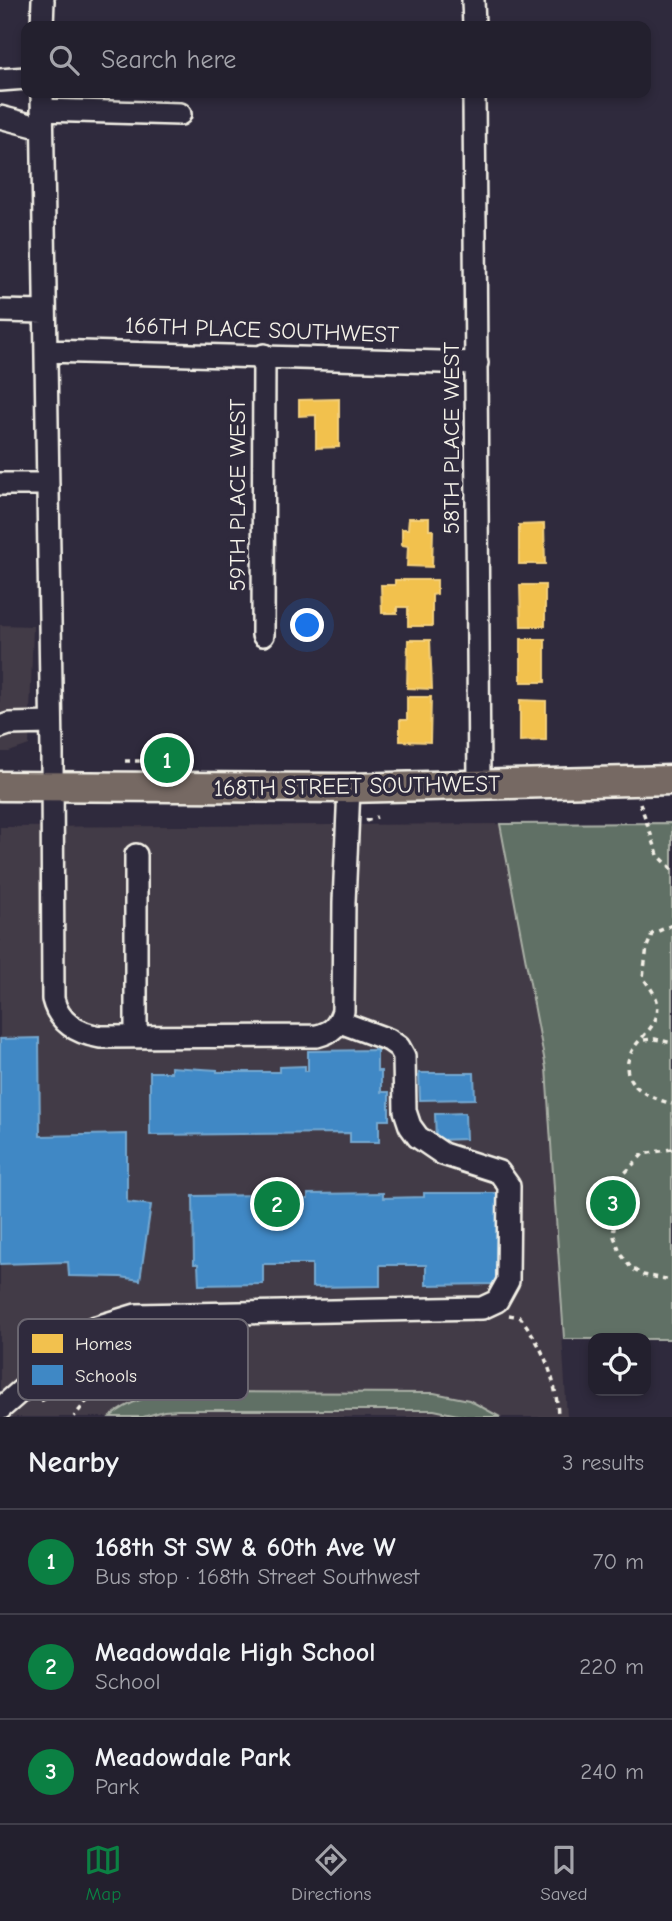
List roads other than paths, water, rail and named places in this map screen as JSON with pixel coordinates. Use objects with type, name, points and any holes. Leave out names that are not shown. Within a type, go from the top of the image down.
[{"type":"main road","name":"168TH STREET SOUTHWEST","points":[[0,786],[349,788],[672,780]]},
{"type":"street","points":[[42,21],[43,0]]},
{"type":"street","points":[[473,0],[474,21]]},
{"type":"street","points":[[0,80],[21,78]]},
{"type":"street","name":"58TH PLACE WEST","points":[[474,98],[479,784]]},
{"type":"street","points":[[42,110],[53,999],[56,1012],[65,1022],[86,1034],[136,1037],[317,1036],[331,1033],[340,1022],[344,997],[344,902],[349,788]]},
{"type":"street","points":[[0,117],[42,110],[180,114]]},
{"type":"street","points":[[0,311],[44,312]]},
{"type":"street","name":"166TH PLACE SOUTHWEST","points":[[46,351],[477,363]]},
{"type":"street","name":"59TH PLACE WEST","points":[[263,635],[264,355]]},
{"type":"street","points":[[0,484],[48,484]]},
{"type":"street","points":[[0,727],[9,724],[51,723]]},
{"type":"street","points":[[136,855],[136,1037]]},
{"type":"street","points":[[123,1319],[136,1315],[482,1308],[497,1301],[508,1281],[509,1186],[499,1172],[443,1154],[418,1137],[410,1126],[405,1111],[404,1056],[399,1047],[389,1040],[340,1022]]},
{"type":"street","points":[[0,1409],[18,1393]]},
{"type":"place","name":"168th St SW & 60th Ave W","points":[[167,760]]},
{"type":"place","name":"Meadowdale Park","points":[[613,1203]]},
{"type":"place","name":"Meadowdale High School","points":[[277,1204]]}]
